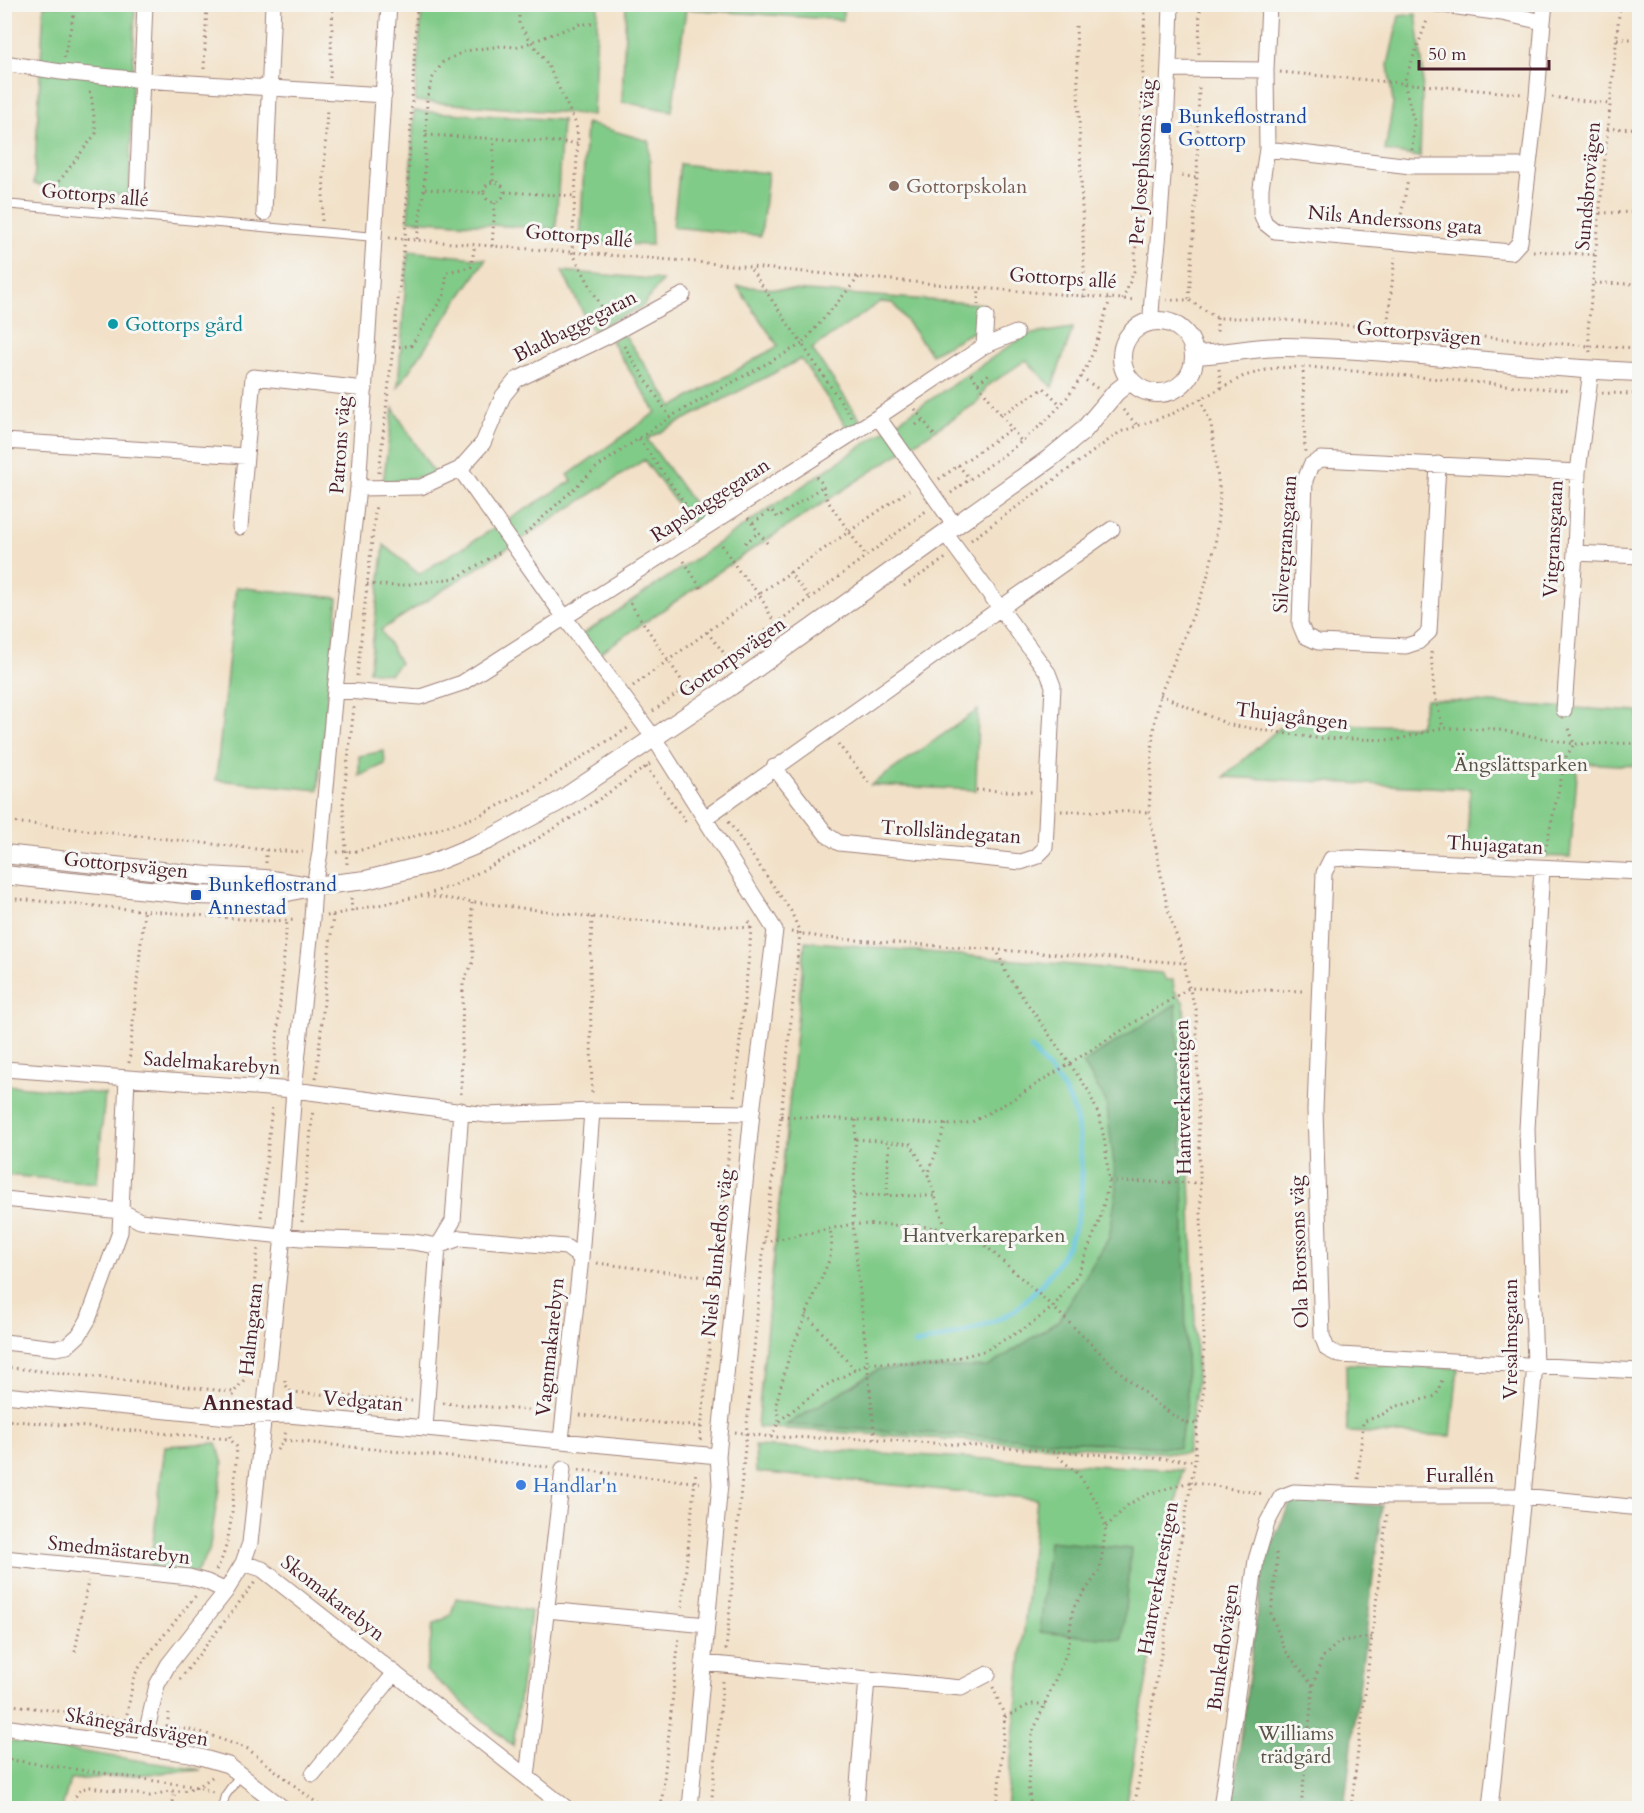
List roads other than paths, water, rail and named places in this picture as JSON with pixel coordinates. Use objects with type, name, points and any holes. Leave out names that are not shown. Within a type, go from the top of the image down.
[{"type":"street","points":[[137,197],[145,4]]},
{"type":"street","points":[[264,213],[273,4]]},
{"type":"street","name":"Patrons väg","points":[[314,886],[320,852],[335,690],[358,488],[389,4]]},
{"type":"street","name":"Per Josephssons väg","points":[[1151,321],[1151,300],[1159,239],[1170,69],[1171,4]]},
{"type":"street","name":"Nils Anderssons gata","points":[[1269,4],[1266,70],[1267,148],[1261,188],[1261,213],[1265,223],[1275,231],[1511,252],[1520,242],[1528,166]]},
{"type":"street","points":[[1267,148],[1411,166],[1528,166],[1545,4]]},
{"type":"street","points":[[1433,8],[1502,13],[1543,22]]},
{"type":"street","points":[[4,63],[142,81],[384,95]]},
{"type":"street","points":[[1170,69],[1266,70]]},
{"type":"street","name":"Bladbaggegatan","points":[[358,488],[420,487],[460,469],[483,443],[503,396],[516,380],[683,296]]},
{"type":"street","points":[[984,346],[986,317]]},
{"type":"street","points":[[1151,321],[1163,321],[1180,329],[1191,343],[1194,355],[1189,377],[1172,391],[1161,394],[1139,389],[1130,381],[1121,358],[1123,345],[1134,330],[1151,321]]},
{"type":"street","name":"Rapsbaggegatan","points":[[335,690],[420,697],[462,683],[878,417],[984,346],[1016,333]]},
{"type":"street","name":"Gottorpsvägen","points":[[1194,355],[1282,347],[1377,351],[1591,370],[1640,372]]},
{"type":"street","name":"Vitgransgatan","points":[[1564,710],[1575,553],[1578,471],[1591,370]]},
{"type":"street","points":[[240,527],[253,378],[365,389]]},
{"type":"street","name":"Gottorpsvägen","points":[[4,875],[196,895],[265,897],[314,886],[366,880],[430,864],[488,840],[558,802],[654,738],[950,530],[1049,459],[1083,431],[1116,392],[1130,381]]},
{"type":"street","points":[[878,417],[938,502],[950,530]]},
{"type":"street","points":[[4,441],[246,456]]},
{"type":"street","name":"Silvergransgatan","points":[[1438,464],[1429,632],[1418,642],[1406,646],[1318,642],[1305,636],[1300,624],[1305,480],[1311,465],[1321,459],[1438,464],[1578,471]]},
{"type":"street","points":[[460,469],[565,618],[654,738],[705,818],[1112,529]]},
{"type":"street","name":"Trollsländegatan","points":[[774,767],[827,835],[839,843],[1021,862],[1036,857],[1045,848],[1053,686],[1048,673],[957,550],[950,530]]},
{"type":"street","points":[[1575,553],[1640,556]]},
{"type":"street","name":"Niels Bunkeflos väg","points":[[690,1809],[720,1484],[718,1456],[720,1429],[752,1113],[775,930],[705,818]]},
{"type":"street","name":"Gottorpsvägen","points":[[4,854],[207,876],[265,879],[314,886]]},
{"type":"street","name":"Thujagatan","points":[[1349,858],[1640,872]]},
{"type":"street","name":"Ola Brorssons väg","points":[[1349,858],[1331,859],[1324,873],[1318,991],[1315,1110],[1322,1336],[1327,1349],[1339,1355],[1640,1371]]},
{"type":"street","name":"Vresalmsgatan","points":[[1490,1809],[1535,1365],[1527,1129],[1542,868]]},
{"type":"street","name":"Halmgatan","points":[[143,1746],[157,1685],[168,1665],[226,1591],[243,1563],[250,1543],[283,1236],[294,1090],[314,886]]},
{"type":"street","name":"Sadelmakarebyn","points":[[4,1069],[294,1090]]},
{"type":"street","name":"Sadelmakarebyn","points":[[4,1342],[56,1348],[67,1346],[79,1335],[88,1320],[120,1232],[127,1078]]},
{"type":"street","points":[[294,1090],[487,1114],[592,1111],[752,1113]]},
{"type":"street","points":[[425,1428],[438,1246],[453,1221],[461,1110]]},
{"type":"street","name":"Vagnmakarebyn","points":[[561,1440],[581,1258],[592,1111]]},
{"type":"street","points":[[4,1199],[121,1211],[140,1221],[283,1236]]},
{"type":"street","name":"Vagnmakarebyn","points":[[283,1236],[413,1242],[438,1246],[460,1238],[566,1246],[581,1258]]},
{"type":"street","name":"Vedgatan","points":[[4,1395],[229,1417],[288,1415],[718,1456]]},
{"type":"street","points":[[527,1777],[563,1469]]},
{"type":"street","name":"Furallén","points":[[1281,1497],[1294,1492],[1389,1496],[1523,1496],[1640,1508]]},
{"type":"street","name":"Bunkeflovägen","points":[[1221,1809],[1256,1560],[1267,1523],[1281,1497]]},
{"type":"street","name":"Smedmästarebyn","points":[[4,1558],[189,1577],[226,1591]]},
{"type":"street","name":"Skomakarebyn","points":[[243,1563],[262,1569],[566,1809]]},
{"type":"street","points":[[546,1610],[707,1625]]},
{"type":"street","points":[[703,1663],[961,1688],[988,1674]]},
{"type":"street","points":[[313,1774],[395,1673]]},
{"type":"street","points":[[856,1809],[867,1679]]},
{"type":"street","name":"Skånegårdsvägen","points":[[4,1727],[143,1746],[190,1754],[228,1765],[283,1809]]},
{"type":"lane","name":"Gottorps allé","points":[[4,204],[375,237]]},
{"type":"lane","points":[[222,1809],[225,1796],[240,1775]]},
{"type":"waterway","points":[[915,1344],[966,1332],[1014,1311],[1047,1278],[1073,1234],[1082,1184],[1077,1123],[1065,1092],[1031,1048]]},
{"type":"place","name":"Bunkeflostrand Gottorp","points":[[1166,128]]},
{"type":"place","name":"Gottorpskolan","points":[[894,186]]},
{"type":"place","name":"Gottorps gård","points":[[113,324]]},
{"type":"place","name":"Bunkeflostrand Annestad","points":[[196,895]]},
{"type":"place","name":"Handlar'n","points":[[521,1485]]},
{"type":"district","name":"Annestad","points":[[248,1403]]},
{"type":"park label","name":"Ängslättsparken","points":[[1521,764]]},
{"type":"park label","name":"Hantverkareparken","points":[[984,1235]]},
{"type":"park label","name":"Williams trädgård","points":[[1296,1744]]}]
